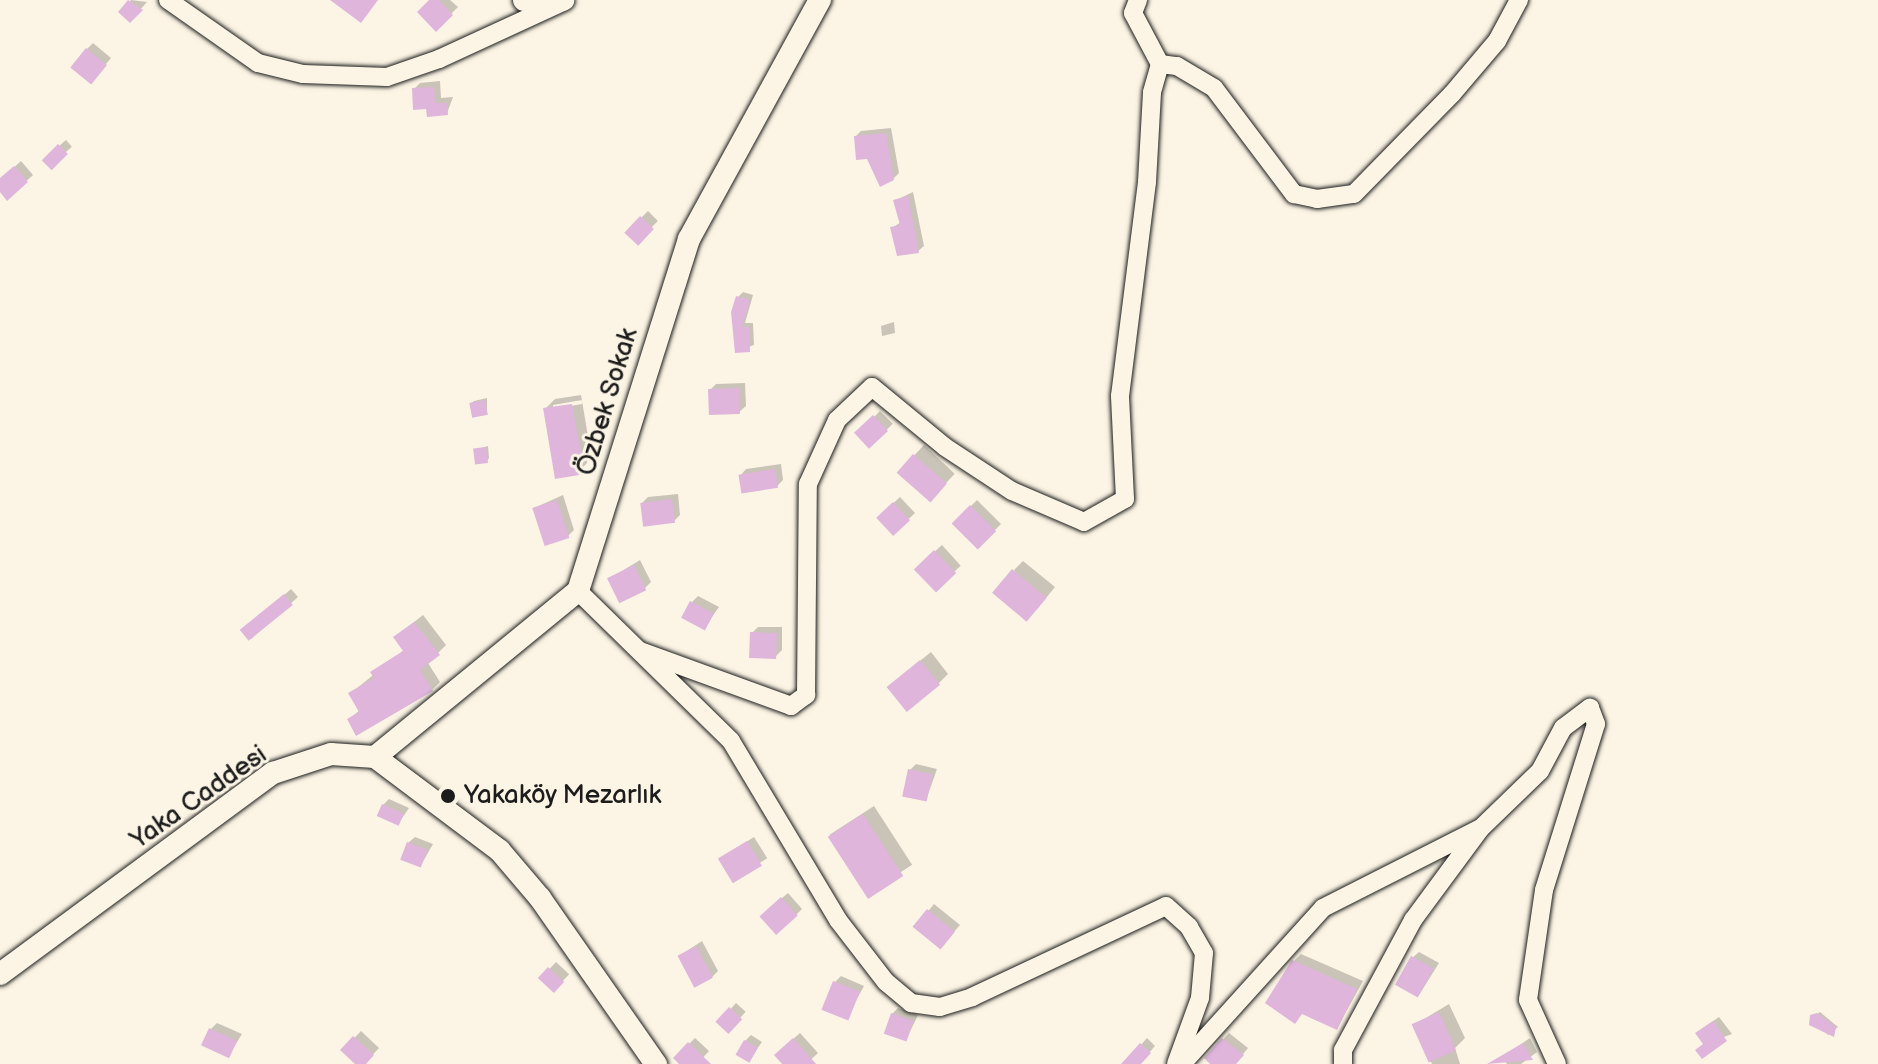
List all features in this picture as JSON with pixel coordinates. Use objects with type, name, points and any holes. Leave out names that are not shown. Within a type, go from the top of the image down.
[{"type":"street","points":[[168,0],[258,63],[303,74],[387,77],[565,0]]},
{"type":"street","points":[[524,0],[565,0]]},
{"type":"street","name":"Özbek Sokak","points":[[578,591],[689,239],[820,0]]},
{"type":"street","points":[[640,651],[791,706],[806,695],[808,484],[837,420],[872,387],[945,447],[1012,491],[1084,522],[1125,499],[1120,396],[1147,182],[1152,92],[1160,64],[1133,13],[1138,0]]},
{"type":"street","points":[[1160,64],[1177,66],[1214,88],[1294,194],[1317,199],[1354,194],[1452,94],[1497,41],[1519,0]]},
{"type":"street","points":[[656,1064],[540,898],[500,851],[375,757],[578,591],[731,741],[838,920],[886,982],[911,1003],[940,1007],[972,997],[1166,906],[1189,927],[1204,953],[1200,998],[1179,1064]]},
{"type":"street","points":[[1343,1064],[1343,1050],[1413,920],[1480,829],[1540,771],[1563,728],[1590,708],[1596,724],[1544,890],[1528,1000],[1557,1064]]},
{"type":"street","name":"Yaka Caddesi","points":[[0,974],[273,773],[331,754],[375,757]]},
{"type":"street","points":[[1179,1064],[1323,908],[1480,829]]},
{"type":"building","points":[[128,0],[143,10],[130,23],[118,12]]},
{"type":"building","points":[[330,0],[378,0],[361,23]]},
{"type":"building","points":[[429,0],[439,0],[453,15],[436,32],[417,12]]},
{"type":"building","points":[[86,48],[107,65],[91,84],[70,67]]},
{"type":"building","points":[[434,87],[435,103],[447,103],[448,115],[427,117],[426,109],[413,110],[412,88]]},
{"type":"building","points":[[886,133],[894,180],[880,187],[867,159],[856,160],[854,136]]},
{"type":"building","points":[[58,144],[68,154],[52,170],[42,160]]},
{"type":"building","points":[[14,166],[28,182],[7,201],[0,192],[0,178]]},
{"type":"building","points":[[908,196],[919,253],[897,256],[890,227],[900,225],[893,200]]},
{"type":"building","points":[[640,216],[654,229],[638,246],[624,233]]},
{"type":"building","points":[[736,296],[750,300],[742,327],[749,327],[750,352],[735,353],[731,312]]},
{"type":"building","points":[[739,388],[740,414],[709,415],[708,389]]},
{"type":"building","points":[[485,400],[488,415],[472,418],[469,403]]},
{"type":"building","points":[[572,404],[582,459],[576,460],[579,475],[555,479],[543,408]]},
{"type":"building","points":[[873,415],[888,431],[869,449],[854,433]]},
{"type":"building","points":[[486,447],[488,463],[475,464],[473,449]]},
{"type":"building","points":[[913,454],[947,484],[931,502],[897,473]]},
{"type":"building","points":[[775,469],[778,488],[741,494],[738,475]]},
{"type":"building","points":[[672,499],[675,523],[643,527],[640,503]]},
{"type":"building","points":[[557,500],[569,538],[545,546],[532,508]]},
{"type":"building","points":[[893,502],[910,520],[893,536],[876,518]]},
{"type":"building","points":[[970,505],[996,531],[978,550],[952,523]]},
{"type":"building","points":[[934,550],[956,573],[936,592],[914,569]]},
{"type":"building","points":[[634,565],[646,590],[619,603],[607,578]]},
{"type":"building","points":[[1012,569],[1046,598],[1027,622],[992,593]]},
{"type":"building","points":[[284,594],[293,605],[249,641],[240,630]]},
{"type":"building","points":[[690,601],[714,614],[705,630],[681,618]]},
{"type":"building","points":[[414,622],[440,655],[420,670],[433,691],[356,736],[347,719],[359,712],[348,693],[374,678],[370,672],[403,651],[393,637]]},
{"type":"building","points":[[750,632],[777,633],[776,659],[749,658]]},
{"type":"building","points":[[920,660],[940,685],[907,712],[887,687]]},
{"type":"building","points":[[908,769],[932,774],[927,802],[902,796]]},
{"type":"building","points":[[382,804],[404,814],[399,826],[377,816]]},
{"type":"building","points":[[863,814],[903,876],[868,899],[828,837]]},
{"type":"building","points":[[747,841],[762,866],[733,883],[718,859]]},
{"type":"building","points":[[407,842],[428,850],[421,868],[400,860]]},
{"type":"building","points":[[781,897],[798,916],[776,935],[759,916]]},
{"type":"building","points":[[927,909],[955,932],[941,950],[913,927]]},
{"type":"building","points":[[696,946],[713,978],[694,988],[677,956]]},
{"type":"building","points":[[1411,956],[1434,969],[1418,997],[1395,985]]},
{"type":"building","points":[[1292,960],[1357,989],[1337,1030],[1302,1014],[1295,1024],[1265,1003]]},
{"type":"building","points":[[548,967],[564,982],[554,993],[538,978]]},
{"type":"building","points":[[833,981],[860,992],[848,1021],[821,1010]]},
{"type":"building","points":[[729,1007],[742,1019],[729,1034],[715,1022]]},
{"type":"building","points":[[1439,1012],[1456,1050],[1429,1063],[1412,1024]]},
{"type":"building","points":[[891,1013],[914,1021],[907,1042],[884,1034]]},
{"type":"building","points":[[1817,1013],[1836,1027],[1834,1037],[1809,1025],[1810,1015]]},
{"type":"building","points":[[1713,1021],[1727,1041],[1702,1059],[1695,1050],[1703,1044],[1695,1033]]},
{"type":"building","points":[[209,1028],[237,1041],[229,1058],[201,1045]]},
{"type":"building","points":[[353,1036],[374,1055],[366,1064],[355,1064],[340,1050]]},
{"type":"building","points":[[793,1038],[816,1064],[782,1064],[774,1055]]},
{"type":"building","points":[[1222,1038],[1244,1055],[1236,1064],[1210,1064],[1204,1058]]},
{"type":"building","points":[[744,1040],[758,1048],[749,1063],[736,1055]]},
{"type":"building","points":[[688,1042],[711,1064],[679,1064],[673,1058]]},
{"type":"building","points":[[1140,1043],[1151,1053],[1141,1064],[1121,1064]]},
{"type":"building","points":[[1523,1043],[1533,1060],[1487,1064]]},
{"type":"place","name":"Yakaköy Mezarlık","points":[[448,796]]}]
